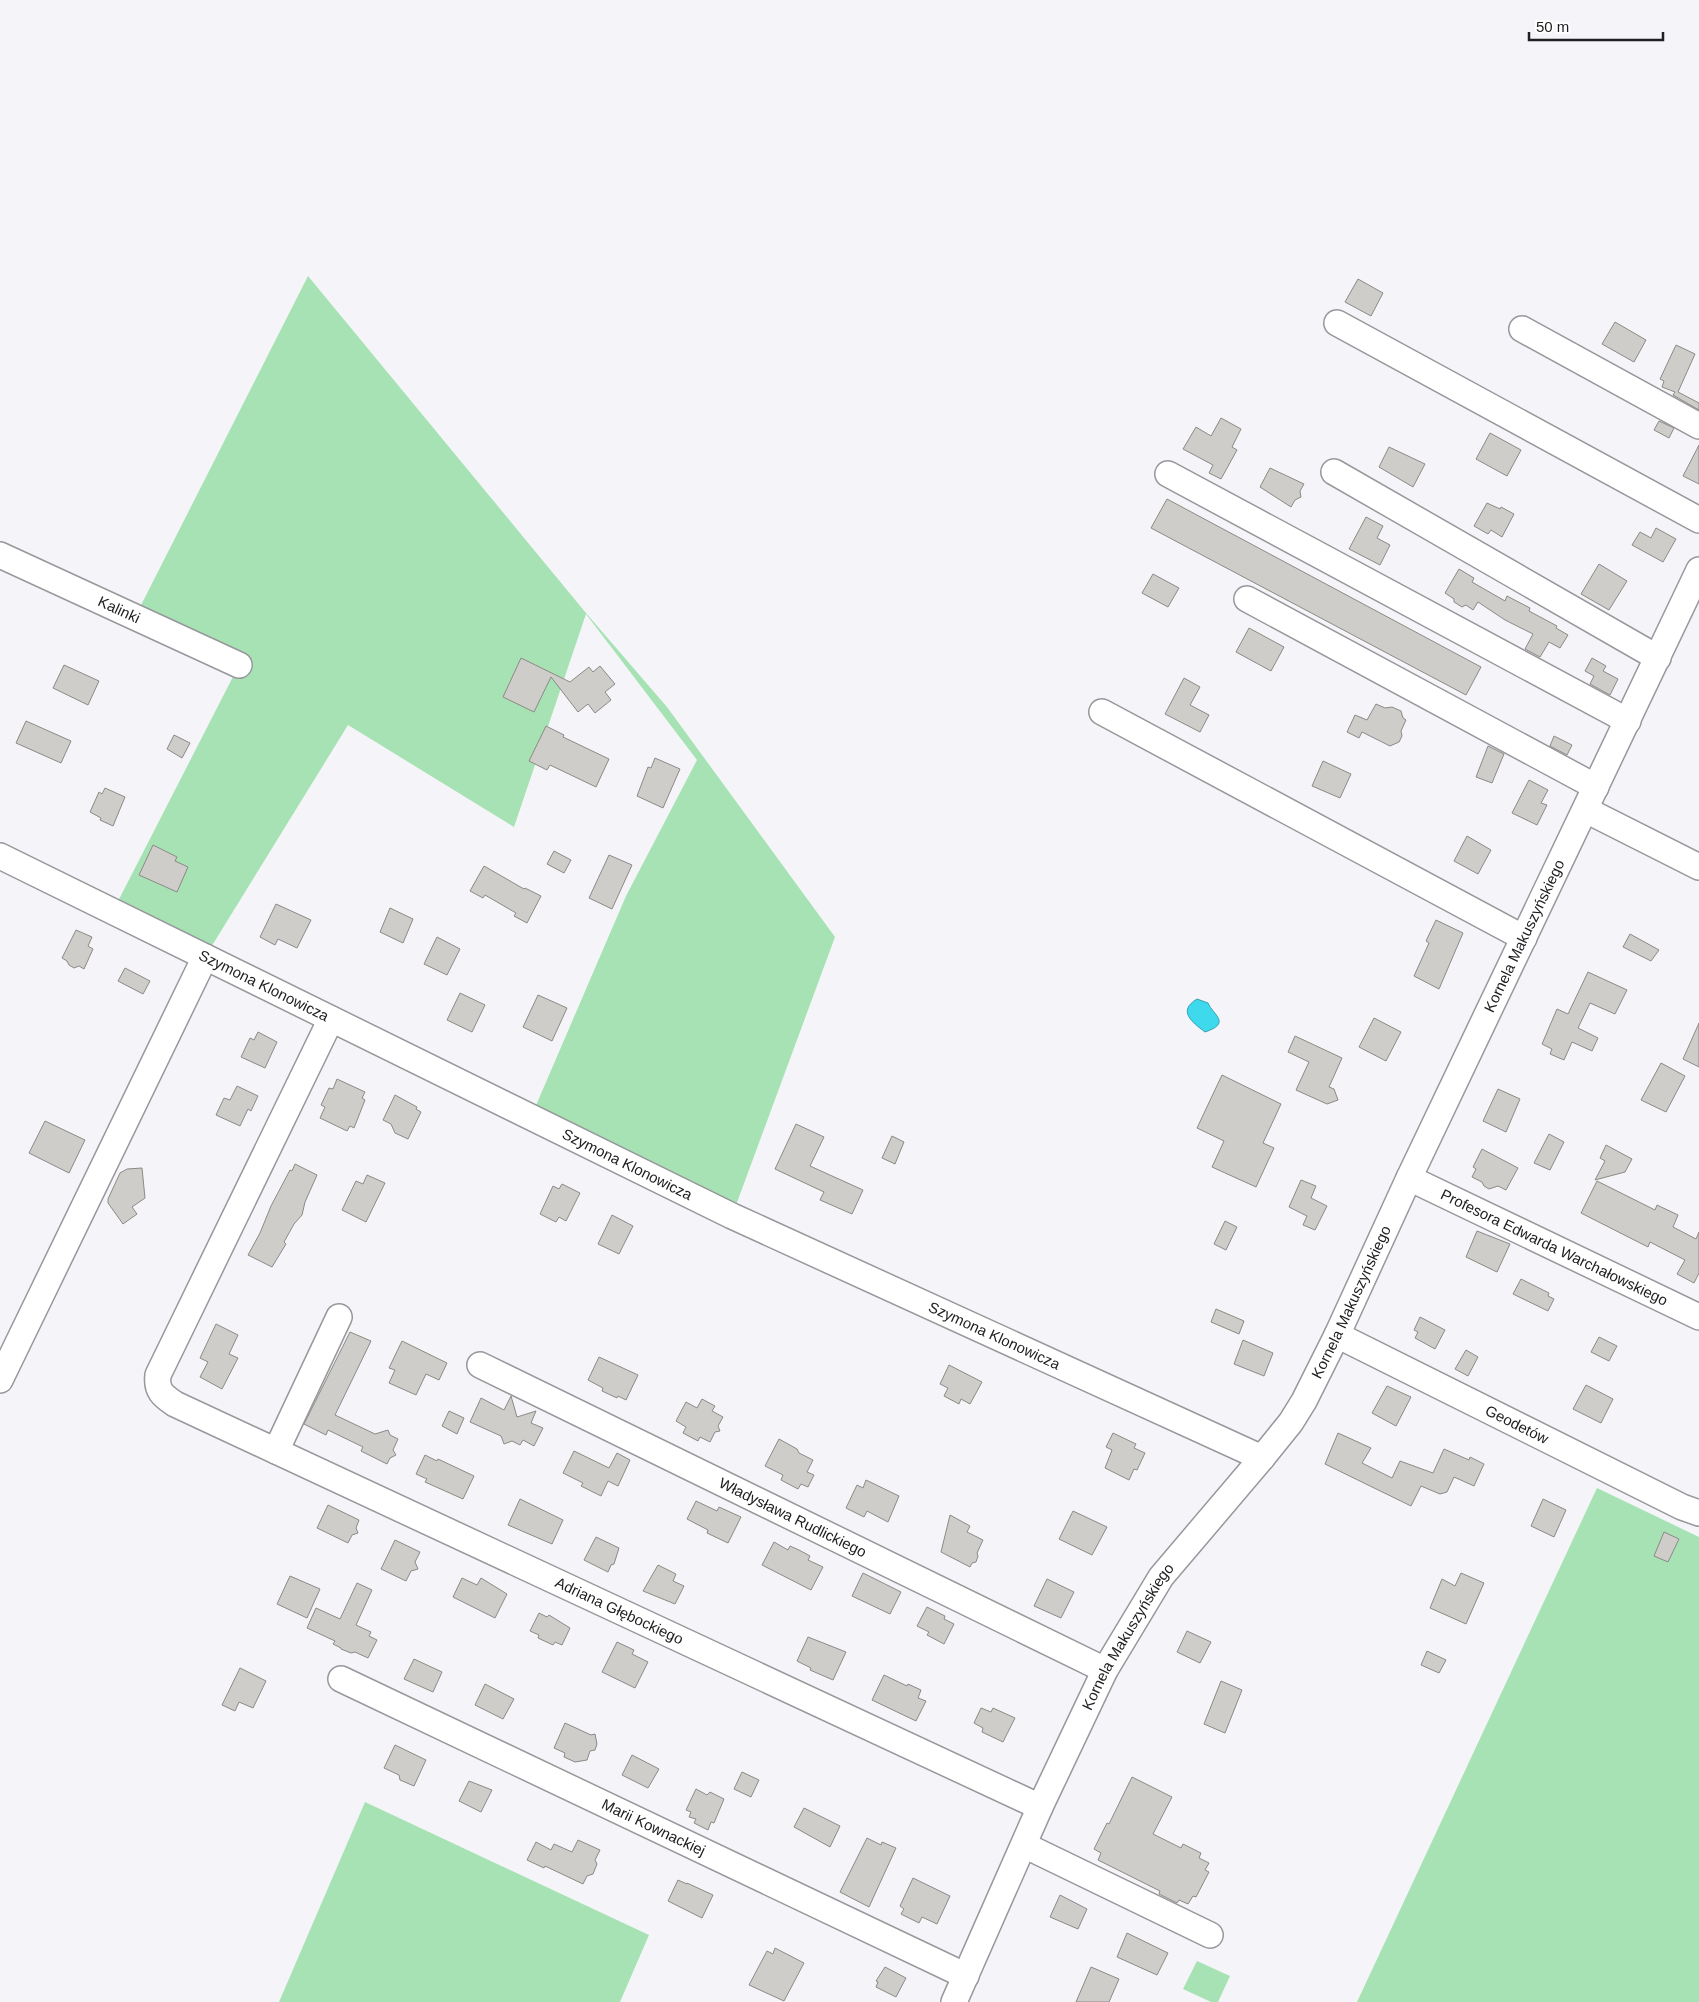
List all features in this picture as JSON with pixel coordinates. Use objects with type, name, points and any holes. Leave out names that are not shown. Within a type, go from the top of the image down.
[{"type":"street","points":[[1337,323],[1699,520]]},
{"type":"street","points":[[1522,329],[1699,426]]},
{"type":"street","points":[[1334,472],[1658,658]]},
{"type":"street","points":[[1168,474],[1628,721]]},
{"type":"street","name":"Kalinki","points":[[0,555],[239,665]]},
{"type":"street","name":"Kornela Makuszyńskiego","points":[[963,1993],[1040,1807],[1105,1670],[1161,1577],[1262,1458],[1300,1408],[1337,1336],[1409,1178],[1658,658],[1691,606],[1699,570]]},
{"type":"street","points":[[1247,599],[1596,787]]},
{"type":"street","points":[[1102,712],[1524,938]]},
{"type":"street","points":[[1586,810],[1699,867]]},
{"type":"street","name":"Szymona Klonowicza","points":[[0,856],[732,1216],[1262,1458]]},
{"type":"street","points":[[0,1380],[206,957]]},
{"type":"street","name":"Adriana Głębockiego","points":[[331,1019],[158,1375],[157,1386],[162,1396],[200,1416],[1040,1807]]},
{"type":"street","name":"Profesora Edwarda Warchałowskiego","points":[[1409,1178],[1699,1317]]},
{"type":"street","points":[[276,1451],[339,1317]]},
{"type":"street","name":"Geodetów","points":[[1337,1336],[1682,1507],[1699,1513]]},
{"type":"street","name":"Władysława Rudlickiego","points":[[480,1365],[1105,1670]]},
{"type":"street","name":"Marii Kownackiej","points":[[341,1679],[963,1993]]},
{"type":"street","points":[[1024,1845],[1210,1936]]},
{"type":"green space","points":[[308,276],[586,613],[667,707],[835,937],[732,1216],[531,1117],[626,896],[697,760],[586,614],[514,827],[348,725],[205,957],[113,911],[239,665],[135,617]]},
{"type":"green space","points":[[1597,1488],[1699,1537],[1699,2002],[1357,2002]]},
{"type":"green space","points":[[365,1802],[649,1935],[620,2002],[279,2002]]},
{"type":"green space","points":[[1197,1961],[1230,1976],[1218,2002],[1211,2002],[1183,1989]]},
{"type":"water","points":[[1197,999],[1208,1003],[1218,1019],[1218,1025],[1213,1029],[1205,1032],[1191,1020],[1187,1012],[1188,1008]]},
{"type":"building","points":[[1358,279],[1383,293],[1371,316],[1345,302]]},
{"type":"building","points":[[1615,322],[1646,340],[1634,362],[1602,344]]},
{"type":"building","points":[[1676,345],[1695,354],[1678,392],[1699,403],[1699,410],[1673,395],[1675,392],[1662,387],[1664,381],[1660,379]]},
{"type":"building","points":[[1221,418],[1241,429],[1232,447],[1237,450],[1221,479],[1209,473],[1213,465],[1183,449],[1196,427],[1211,436]]},
{"type":"building","points":[[1659,421],[1674,428],[1669,438],[1654,430]]},
{"type":"building","points":[[1490,433],[1521,450],[1507,476],[1476,459]]},
{"type":"building","points":[[1699,445],[1699,484],[1683,476]]},
{"type":"building","points":[[1389,447],[1425,464],[1413,487],[1379,467]]},
{"type":"building","points":[[1270,468],[1304,484],[1300,491],[1301,497],[1295,500],[1291,507],[1260,487]]},
{"type":"building","points":[[1167,499],[1481,667],[1466,695],[1151,528]]},
{"type":"building","points":[[1487,503],[1500,509],[1501,507],[1514,514],[1502,537],[1491,530],[1488,534],[1474,526]]},
{"type":"building","points":[[1366,517],[1383,526],[1377,538],[1390,545],[1380,565],[1349,549]]},
{"type":"building","points":[[1656,528],[1676,539],[1663,562],[1632,545],[1640,532],[1651,538]]},
{"type":"building","points":[[1599,564],[1627,581],[1609,610],[1581,594]]},
{"type":"building","points":[[1459,569],[1474,578],[1472,582],[1505,601],[1507,596],[1530,608],[1529,611],[1557,626],[1556,628],[1568,635],[1560,648],[1549,642],[1540,657],[1525,649],[1533,634],[1505,620],[1478,602],[1473,610],[1466,605],[1462,607],[1454,602],[1454,599],[1445,593]]},
{"type":"building","points":[[1153,574],[1179,588],[1168,607],[1142,593]]},
{"type":"building","points":[[1249,628],[1284,647],[1271,671],[1236,652]]},
{"type":"building","points":[[521,658],[570,682],[589,667],[593,672],[600,666],[615,684],[605,692],[611,700],[595,713],[588,704],[578,712],[551,677],[534,712],[503,697]]},
{"type":"building","points":[[1592,658],[1606,666],[1603,671],[1618,679],[1610,695],[1590,684],[1594,676],[1585,671]]},
{"type":"building","points":[[64,665],[99,681],[88,705],[53,688]]},
{"type":"building","points":[[1184,678],[1200,687],[1190,705],[1209,715],[1200,732],[1165,714]]},
{"type":"building","points":[[1376,704],[1401,711],[1403,718],[1406,720],[1399,742],[1390,746],[1362,732],[1359,738],[1347,732],[1355,715],[1367,720]]},
{"type":"building","points":[[26,721],[71,741],[61,763],[16,743]]},
{"type":"building","points":[[546,726],[564,735],[563,737],[609,759],[596,787],[550,765],[547,770],[529,761]]},
{"type":"building","points":[[174,735],[190,743],[182,758],[167,749]]},
{"type":"building","points":[[1554,736],[1572,745],[1567,755],[1550,746]]},
{"type":"building","points":[[1488,746],[1504,754],[1492,783],[1476,777]]},
{"type":"building","points":[[655,758],[680,769],[663,808],[637,796],[648,767],[651,768]]},
{"type":"building","points":[[1323,761],[1351,774],[1340,798],[1312,786]]},
{"type":"building","points":[[1529,780],[1548,790],[1541,803],[1547,805],[1537,825],[1512,813]]},
{"type":"building","points":[[105,788],[125,797],[113,826],[100,820],[101,818],[90,812],[99,792],[102,794]]},
{"type":"building","points":[[1467,836],[1491,850],[1478,874],[1454,861]]},
{"type":"building","points":[[153,845],[177,857],[175,861],[188,867],[177,892],[139,875]]},
{"type":"building","points":[[554,851],[571,860],[564,873],[547,864]]},
{"type":"building","points":[[609,855],[632,865],[612,909],[589,898]]},
{"type":"building","points":[[484,866],[524,889],[541,896],[527,923],[514,916],[516,913],[485,895],[483,898],[470,891]]},
{"type":"building","points":[[276,904],[311,920],[297,948],[278,939],[275,945],[260,937]]},
{"type":"building","points":[[390,908],[413,919],[403,943],[380,932]]},
{"type":"building","points":[[1436,920],[1463,933],[1439,989],[1414,976],[1429,943],[1426,941]]},
{"type":"building","points":[[76,930],[92,937],[88,946],[93,949],[84,969],[79,966],[74,968],[62,958]]},
{"type":"building","points":[[1630,934],[1659,950],[1651,961],[1623,947]]},
{"type":"building","points":[[437,937],[460,949],[447,975],[424,964]]},
{"type":"building","points":[[125,968],[150,981],[143,994],[118,981]]},
{"type":"building","points":[[1588,972],[1627,990],[1615,1014],[1590,1003],[1578,1028],[1598,1038],[1592,1051],[1572,1042],[1564,1060],[1550,1054],[1552,1049],[1542,1044],[1557,1009],[1568,1014]]},
{"type":"building","points":[[460,993],[485,1005],[472,1032],[447,1020]]},
{"type":"building","points":[[538,995],[567,1008],[552,1041],[523,1027]]},
{"type":"building","points":[[1374,1018],[1401,1032],[1386,1061],[1359,1047]]},
{"type":"building","points":[[1699,1023],[1699,1067],[1683,1059]]},
{"type":"building","points":[[258,1032],[277,1042],[265,1068],[241,1057],[250,1038],[254,1040]]},
{"type":"building","points":[[1295,1036],[1342,1058],[1329,1087],[1334,1089],[1338,1100],[1327,1104],[1296,1090],[1309,1062],[1288,1052]]},
{"type":"building","points":[[1661,1063],[1685,1076],[1666,1112],[1641,1100]]},
{"type":"building","points":[[1222,1075],[1281,1104],[1263,1143],[1274,1148],[1256,1187],[1212,1167],[1224,1141],[1197,1128]]},
{"type":"building","points":[[337,1079],[365,1092],[362,1098],[365,1100],[354,1128],[350,1126],[347,1131],[320,1118],[325,1107],[321,1105],[329,1088],[333,1089]]},
{"type":"building","points":[[237,1086],[258,1096],[251,1111],[248,1109],[240,1126],[216,1115],[224,1098],[230,1100]]},
{"type":"building","points":[[1498,1089],[1520,1099],[1506,1132],[1483,1121]]},
{"type":"building","points":[[395,1095],[417,1107],[416,1109],[421,1112],[408,1139],[395,1133],[391,1124],[383,1120]]},
{"type":"building","points":[[45,1121],[85,1140],[69,1173],[29,1153]]},
{"type":"building","points":[[796,1124],[824,1137],[810,1166],[863,1190],[852,1214],[820,1200],[824,1192],[775,1169]]},
{"type":"building","points":[[1549,1134],[1564,1142],[1550,1170],[1534,1163]]},
{"type":"building","points":[[892,1136],[904,1142],[895,1164],[882,1158]]},
{"type":"building","points":[[1606,1145],[1632,1159],[1625,1172],[1595,1180],[1605,1161],[1600,1158]]},
{"type":"building","points":[[1482,1149],[1518,1168],[1506,1190],[1498,1186],[1489,1189],[1482,1182],[1472,1177],[1476,1169],[1473,1167]]},
{"type":"building","points":[[295,1164],[317,1175],[305,1202],[302,1215],[294,1224],[284,1242],[286,1244],[272,1267],[248,1255],[260,1233],[271,1206]]},
{"type":"building","points":[[142,1168],[145,1198],[132,1207],[137,1214],[123,1224],[108,1203],[108,1199],[120,1173],[127,1169]]},
{"type":"building","points":[[367,1175],[385,1183],[366,1222],[342,1210],[356,1181],[363,1184]]},
{"type":"building","points":[[1301,1180],[1316,1186],[1311,1198],[1327,1206],[1315,1230],[1303,1225],[1307,1216],[1289,1207]]},
{"type":"building","points":[[1597,1181],[1655,1210],[1657,1205],[1678,1215],[1673,1227],[1696,1239],[1699,1232],[1699,1273],[1694,1283],[1677,1274],[1685,1260],[1650,1242],[1648,1247],[1581,1213]]},
{"type":"building","points":[[562,1184],[580,1193],[566,1221],[559,1217],[556,1222],[540,1214],[553,1186],[559,1189]]},
{"type":"building","points":[[612,1215],[633,1226],[619,1254],[598,1244]]},
{"type":"building","points":[[1225,1221],[1237,1227],[1226,1250],[1214,1244]]},
{"type":"building","points":[[1477,1231],[1510,1244],[1497,1272],[1466,1257]]},
{"type":"building","points":[[1521,1279],[1549,1293],[1548,1296],[1554,1299],[1548,1311],[1513,1294]]},
{"type":"building","points":[[1216,1309],[1244,1321],[1239,1334],[1211,1322]]},
{"type":"building","points":[[1420,1317],[1445,1330],[1435,1349],[1415,1338],[1418,1332],[1414,1330]]},
{"type":"building","points":[[216,1324],[238,1335],[229,1354],[238,1358],[222,1389],[200,1377],[208,1362],[200,1358]]},
{"type":"building","points":[[350,1332],[371,1341],[335,1415],[375,1434],[388,1430],[390,1435],[398,1439],[393,1450],[396,1455],[390,1458],[387,1464],[361,1451],[363,1447],[328,1430],[326,1435],[304,1424]]},
{"type":"building","points":[[1599,1337],[1617,1346],[1609,1361],[1591,1352]]},
{"type":"building","points":[[1243,1340],[1273,1353],[1264,1376],[1234,1364]]},
{"type":"building","points":[[402,1341],[447,1363],[439,1380],[426,1374],[416,1395],[389,1383],[395,1370],[389,1368]]},
{"type":"building","points":[[1466,1350],[1478,1357],[1468,1376],[1455,1369]]},
{"type":"building","points":[[599,1357],[638,1375],[626,1400],[602,1391],[603,1388],[588,1380]]},
{"type":"building","points":[[949,1365],[982,1382],[970,1404],[961,1399],[959,1404],[944,1396],[948,1388],[940,1384]]},
{"type":"building","points":[[1586,1385],[1613,1399],[1601,1423],[1573,1409]]},
{"type":"building","points":[[1387,1386],[1411,1397],[1396,1426],[1372,1413]]},
{"type":"building","points":[[511,1396],[517,1417],[536,1411],[531,1423],[543,1428],[534,1446],[523,1440],[520,1445],[512,1441],[504,1444],[501,1436],[470,1422],[481,1398],[504,1410]]},
{"type":"building","points":[[702,1399],[715,1406],[712,1411],[723,1417],[718,1426],[720,1431],[715,1432],[710,1442],[700,1437],[698,1441],[683,1433],[686,1427],[676,1421],[686,1402],[697,1408]]},
{"type":"building","points":[[449,1411],[464,1418],[457,1434],[442,1426]]},
{"type":"building","points":[[1113,1433],[1136,1444],[1134,1448],[1145,1453],[1137,1470],[1134,1469],[1129,1480],[1105,1468],[1112,1450],[1106,1447]]},
{"type":"building","points":[[1338,1433],[1371,1448],[1362,1463],[1392,1478],[1400,1461],[1433,1473],[1444,1449],[1469,1460],[1470,1457],[1484,1464],[1474,1486],[1454,1477],[1447,1492],[1440,1494],[1421,1486],[1411,1506],[1325,1464]]},
{"type":"building","points":[[779,1439],[813,1460],[807,1472],[814,1475],[808,1487],[801,1484],[798,1489],[781,1480],[783,1475],[765,1466]]},
{"type":"building","points":[[574,1451],[609,1468],[617,1453],[630,1460],[618,1486],[608,1481],[601,1496],[581,1486],[583,1483],[563,1473]]},
{"type":"building","points":[[425,1455],[474,1476],[463,1499],[425,1482],[427,1479],[416,1474]]},
{"type":"building","points":[[866,1480],[899,1496],[888,1522],[867,1511],[864,1517],[846,1508],[857,1485],[863,1488]]},
{"type":"building","points":[[520,1499],[563,1520],[552,1544],[508,1525]]},
{"type":"building","points":[[1543,1499],[1566,1510],[1554,1537],[1531,1526]]},
{"type":"building","points":[[696,1501],[717,1511],[719,1507],[741,1517],[728,1543],[707,1533],[708,1530],[687,1519]]},
{"type":"building","points":[[328,1505],[359,1520],[356,1528],[358,1533],[352,1535],[348,1543],[317,1528]]},
{"type":"building","points":[[1073,1511],[1107,1527],[1092,1555],[1059,1539]]},
{"type":"building","points":[[950,1515],[970,1526],[967,1532],[983,1540],[977,1553],[976,1562],[972,1563],[970,1567],[941,1552]]},
{"type":"building","points":[[1664,1532],[1679,1539],[1668,1562],[1654,1556]]},
{"type":"building","points":[[596,1537],[619,1548],[614,1564],[611,1565],[608,1572],[584,1560]]},
{"type":"building","points":[[395,1540],[420,1552],[415,1562],[418,1569],[411,1571],[406,1581],[381,1569]]},
{"type":"building","points":[[774,1542],[788,1550],[790,1546],[799,1550],[810,1556],[808,1560],[823,1567],[811,1590],[762,1565]]},
{"type":"building","points":[[658,1565],[676,1574],[673,1581],[684,1586],[675,1604],[643,1591]]},
{"type":"building","points":[[863,1573],[901,1592],[890,1614],[852,1596]]},
{"type":"building","points":[[1461,1573],[1484,1583],[1466,1624],[1430,1608],[1442,1579],[1455,1586]]},
{"type":"building","points":[[290,1576],[320,1589],[307,1618],[277,1604]]},
{"type":"building","points":[[462,1578],[477,1585],[481,1578],[507,1594],[495,1618],[453,1597]]},
{"type":"building","points":[[1047,1579],[1074,1592],[1061,1618],[1034,1606]]},
{"type":"building","points":[[357,1583],[372,1590],[356,1625],[371,1632],[369,1636],[377,1640],[368,1658],[355,1652],[351,1653],[341,1649],[333,1644],[335,1641],[307,1628],[316,1608],[340,1619]]},
{"type":"building","points":[[927,1607],[945,1616],[944,1619],[954,1624],[944,1644],[927,1635],[929,1632],[917,1626]]},
{"type":"building","points":[[539,1613],[547,1617],[549,1615],[570,1628],[562,1645],[555,1642],[553,1645],[538,1638],[539,1635],[530,1631]]},
{"type":"building","points":[[1187,1631],[1211,1642],[1200,1663],[1177,1652]]},
{"type":"building","points":[[808,1637],[846,1652],[833,1680],[810,1670],[811,1668],[797,1661]]},
{"type":"building","points":[[617,1642],[634,1650],[632,1654],[648,1662],[635,1688],[602,1672]]},
{"type":"building","points":[[1427,1651],[1446,1660],[1439,1673],[1421,1665]]},
{"type":"building","points":[[414,1659],[442,1672],[433,1692],[404,1679]]},
{"type":"building","points":[[240,1668],[266,1681],[253,1708],[239,1702],[235,1711],[222,1705]]},
{"type":"building","points":[[884,1675],[907,1686],[908,1684],[921,1690],[918,1698],[926,1701],[916,1721],[872,1700]]},
{"type":"building","points":[[1221,1681],[1242,1690],[1225,1733],[1204,1724]]},
{"type":"building","points":[[485,1684],[514,1699],[503,1719],[475,1705]]},
{"type":"building","points":[[981,1708],[991,1712],[993,1708],[1015,1718],[1003,1742],[982,1732],[983,1728],[974,1723]]},
{"type":"building","points":[[565,1723],[591,1735],[595,1734],[597,1744],[595,1750],[590,1751],[587,1760],[575,1762],[564,1757],[565,1753],[554,1748]]},
{"type":"building","points":[[395,1745],[426,1760],[414,1786],[400,1780],[399,1775],[384,1768]]},
{"type":"building","points":[[632,1755],[659,1769],[648,1788],[622,1775]]},
{"type":"building","points":[[742,1772],[759,1780],[751,1797],[734,1789]]},
{"type":"building","points":[[1132,1777],[1172,1797],[1153,1834],[1181,1848],[1183,1844],[1201,1853],[1199,1858],[1209,1863],[1205,1870],[1209,1872],[1196,1897],[1193,1896],[1188,1904],[1179,1900],[1177,1903],[1159,1894],[1160,1891],[1098,1860],[1101,1853],[1094,1849],[1107,1823],[1109,1824]]},
{"type":"building","points":[[469,1781],[492,1790],[481,1812],[459,1801]]},
{"type":"building","points":[[696,1789],[707,1795],[710,1792],[724,1799],[714,1823],[711,1822],[708,1830],[694,1823],[696,1819],[689,1817],[691,1812],[686,1810]]},
{"type":"building","points":[[804,1808],[840,1826],[830,1847],[794,1827]]},
{"type":"building","points":[[867,1838],[881,1845],[882,1842],[896,1848],[869,1907],[840,1892]]},
{"type":"building","points":[[578,1840],[600,1850],[595,1860],[597,1864],[593,1874],[587,1876],[583,1884],[545,1866],[544,1868],[527,1860],[536,1842],[551,1850],[554,1844],[572,1852]]},
{"type":"building","points":[[913,1878],[950,1896],[937,1924],[922,1917],[919,1923],[901,1914],[904,1909],[900,1906]]},
{"type":"building","points":[[678,1880],[713,1895],[702,1918],[668,1901]]},
{"type":"building","points":[[1060,1895],[1087,1909],[1078,1929],[1050,1917]]},
{"type":"building","points":[[1127,1933],[1168,1953],[1157,1975],[1117,1957]]},
{"type":"building","points":[[775,1948],[804,1963],[784,2001],[749,1985],[767,1951],[773,1954]]},
{"type":"building","points":[[885,1967],[906,1978],[896,1997],[876,1987],[878,1982],[876,1981]]},
{"type":"building","points":[[1091,1967],[1119,1979],[1109,2002],[1076,2002]]}]
